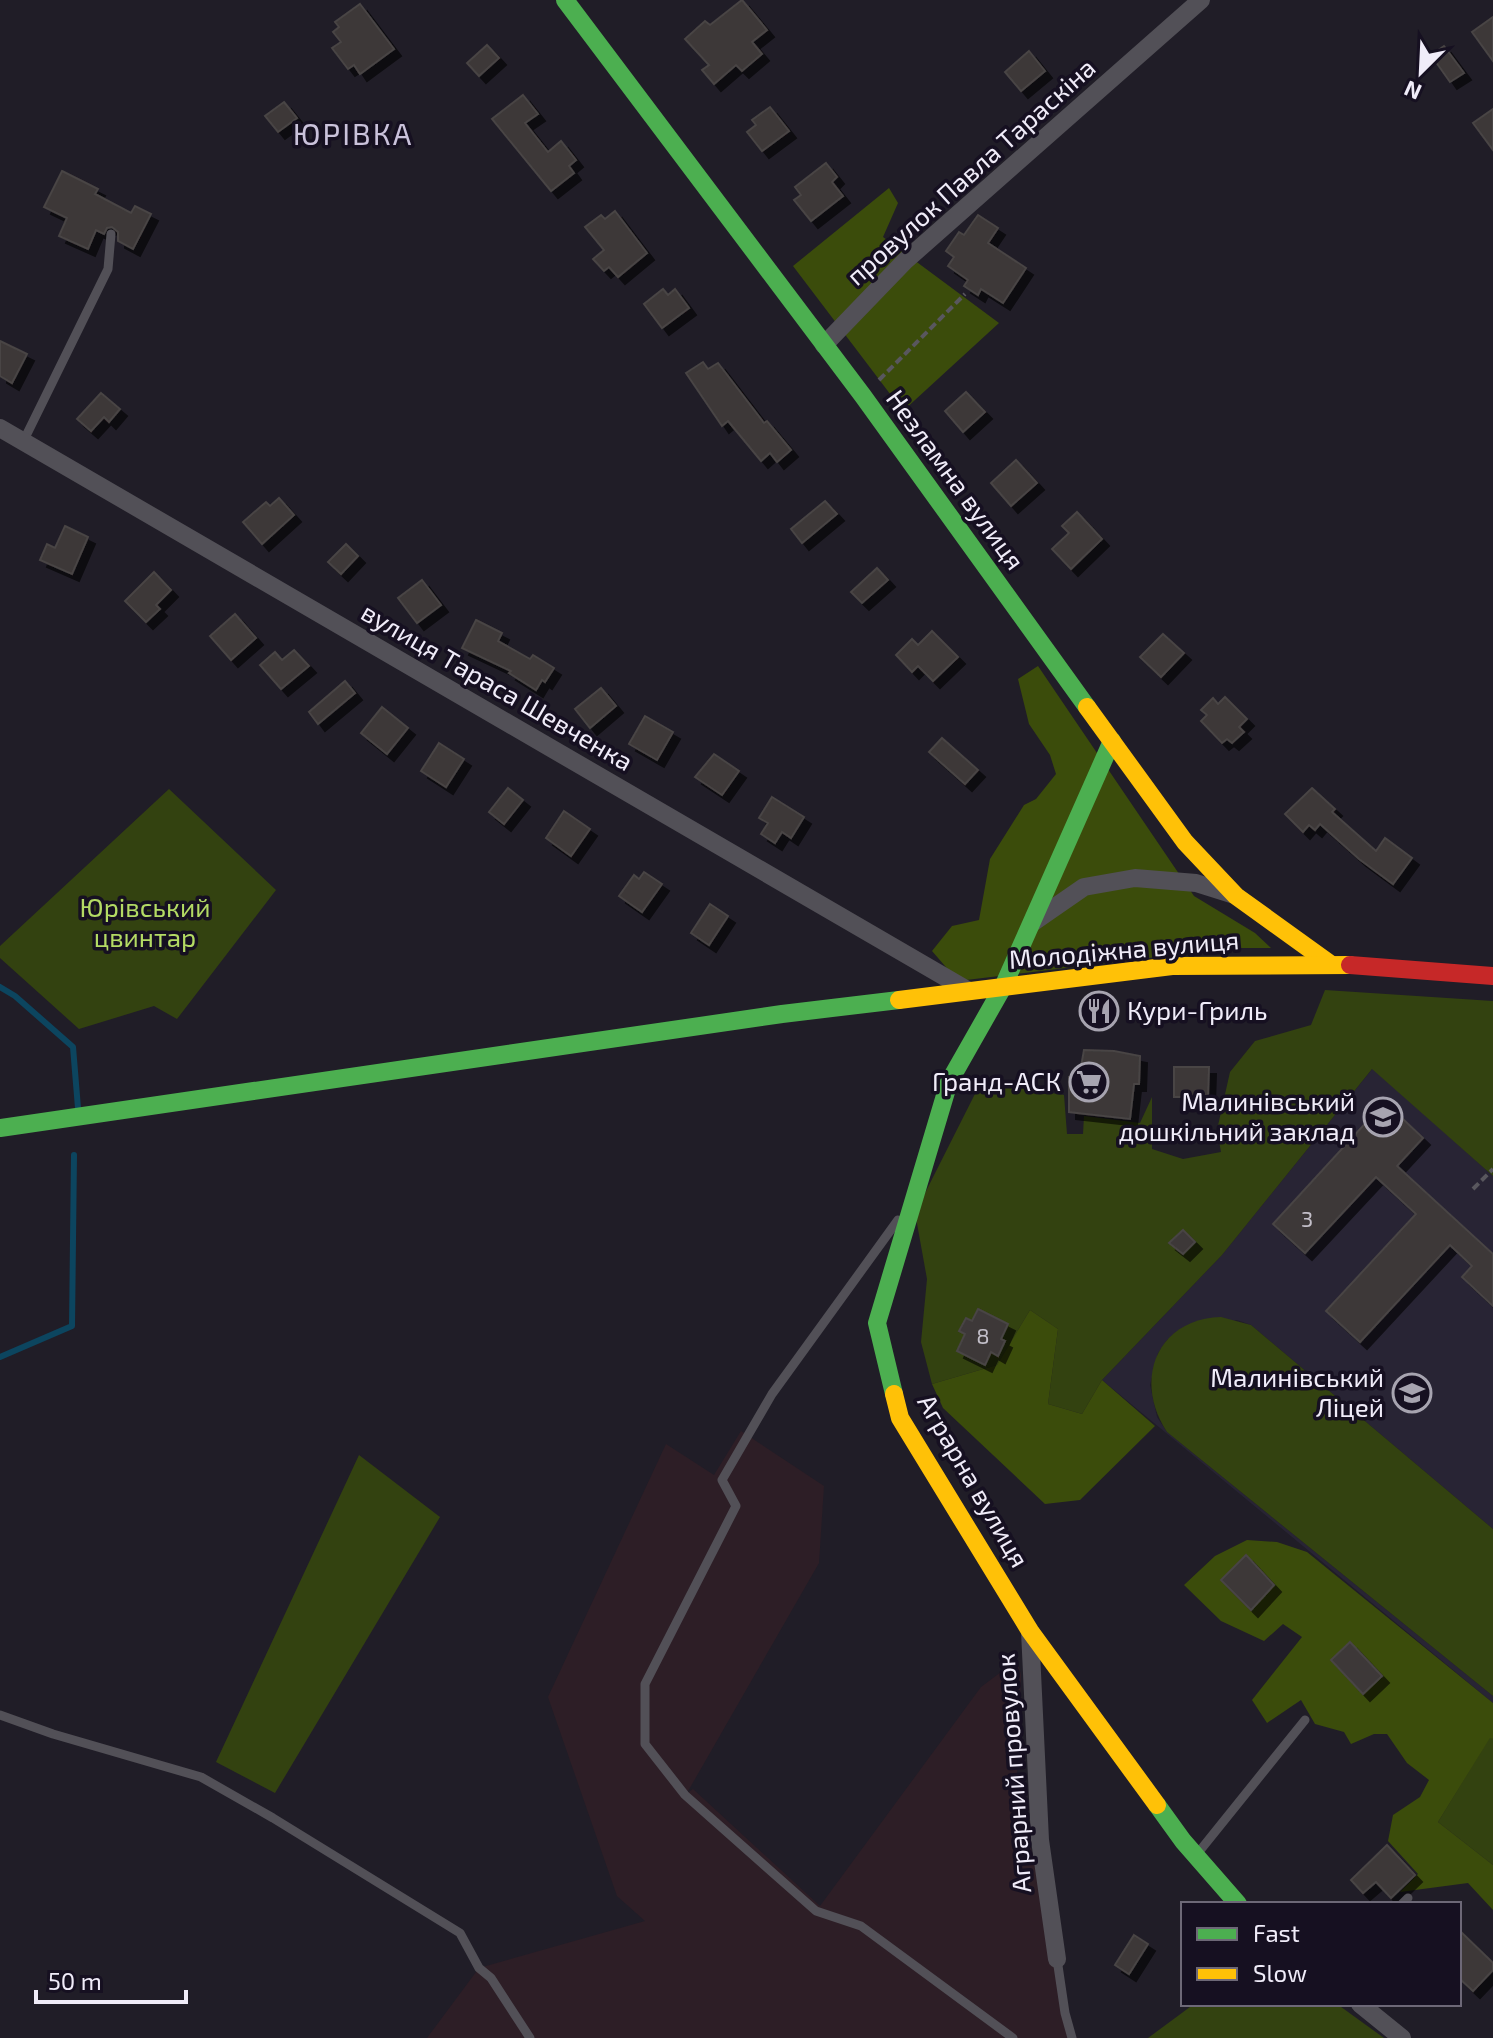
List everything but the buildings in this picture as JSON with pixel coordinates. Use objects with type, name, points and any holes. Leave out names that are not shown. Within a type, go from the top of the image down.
[{"type":"street","name":"Незламна вулиця","points":[[565,0],[863,396],[1185,842],[1236,896],[1329,963]]},
{"type":"street","name":"провулок Павла Тараскіна","points":[[824,345],[905,261],[1201,0]]},
{"type":"street","name":"вулиця Тараса Шевченка","points":[[0,428],[969,991]]},
{"type":"street","name":"Аграрна вулиця","points":[[1112,741],[1003,987],[949,1082],[877,1323],[900,1418],[1030,1631],[1196,1855],[1236,1902]]},
{"type":"street","points":[[1032,923],[1084,887],[1135,878],[1196,883],[1236,896]]},
{"type":"street","name":"Молодіжна вулиця","points":[[0,1128],[856,1005],[1172,966],[1329,963],[1493,976]]},
{"type":"street","name":"Аграрний провулок","points":[[1030,1631],[1040,1840],[1057,1959]]},
{"type":"street","points":[[1362,2006],[1402,2038]]},
{"type":"lane","points":[[23,442],[108,269],[111,234]]},
{"type":"lane","points":[[914,1197],[772,1394],[722,1480],[736,1506],[645,1684],[645,1744],[685,1795],[816,1911],[861,1926],[1013,2038]]},
{"type":"lane","points":[[0,1715],[53,1734],[201,1777],[273,1818],[460,1933],[479,1968],[491,1978],[530,2038]]},
{"type":"lane","points":[[1196,1855],[1305,1720]]},
{"type":"lane","points":[[1057,1959],[1072,2038]]},
{"type":"path","points":[[863,396],[965,294]]},
{"type":"path","points":[[1473,1189],[1493,1169]]},
{"type":"shaded area","name":"Малинівський Ліцей","points":[[1373,1068],[1493,1176],[1493,1529],[1251,1325],[1237,1320],[1179,1330],[1158,1353],[1150,1385],[1157,1417],[1167,1432],[1493,1696],[1493,1703],[1102,1380],[1222,1255]]},
{"type":"shaded area","points":[[741,1431],[824,1486],[819,1563],[687,1793],[693,1789],[820,1906],[981,1687],[1017,1660],[1021,1675],[1017,1776],[1057,1959],[1065,2013],[1077,2038],[427,2038],[479,1968],[645,1921],[617,1896],[548,1697],[666,1444],[714,1475]]},
{"type":"green space","points":[[889,188],[898,203],[883,237],[999,323],[903,411],[793,266]]},
{"type":"green space","points":[[1038,666],[1194,896],[1255,933],[1271,948],[1231,948],[958,981],[932,951],[952,926],[979,920],[990,859],[1024,805],[1036,799],[1056,774],[1050,755],[1029,724],[1018,679]]},
{"type":"green space","name":"Юрівський цвинтар","points":[[169,789],[276,890],[177,1019],[154,1006],[79,1029],[0,958],[0,946]]},
{"type":"green space","points":[[1325,990],[1493,1001],[1493,1176],[1372,1069],[1222,1255],[1102,1380],[1082,1414],[1048,1404],[1058,1329],[1030,1310],[997,1365],[932,1384],[921,1342],[927,1279],[916,1218],[921,1201],[981,1082],[1064,1095],[1067,1134],[1083,1134],[1084,1116],[1140,1123],[1152,1097],[1152,1149],[1183,1159],[1221,1152],[1217,1130],[1230,1072],[1255,1041],[1311,1025]]},
{"type":"green space","points":[[1030,1310],[1058,1329],[1048,1404],[1082,1414],[1102,1380],[1155,1426],[1080,1500],[1045,1504],[943,1408],[932,1384],[997,1365]]},
{"type":"green space","points":[[1221,1317],[1251,1325],[1493,1529],[1493,1696],[1167,1432],[1152,1393],[1152,1374],[1157,1356],[1166,1341],[1180,1329],[1199,1320]]},
{"type":"green space","points":[[359,1455],[440,1517],[275,1793],[216,1762]]},
{"type":"green space","points":[[1247,1540],[1277,1542],[1307,1552],[1493,1703],[1493,1739],[1490,1738],[1438,1822],[1493,1865],[1493,1910],[1468,1883],[1400,1892],[1418,1874],[1388,1841],[1393,1815],[1420,1797],[1429,1780],[1407,1763],[1387,1734],[1374,1734],[1351,1744],[1344,1732],[1315,1724],[1301,1700],[1267,1723],[1252,1700],[1302,1637],[1283,1624],[1264,1641],[1221,1621],[1184,1585],[1215,1556]]},
{"type":"green space","points":[[1490,1737],[1493,1739],[1493,1865],[1438,1822]]},
{"type":"green space","points":[[1191,2006],[1340,2006],[1384,2038],[1148,2038]]},
{"type":"waterway","points":[[0,987],[15,996],[73,1047],[78,1108]]},
{"type":"waterway","points":[[0,1357],[72,1326],[74,1155]]},
{"type":"traffic: fast","points":[[565,0],[863,396],[1087,707]]},
{"type":"traffic: fast","points":[[894,1394],[877,1323],[949,1082],[1003,987],[1112,741]]},
{"type":"traffic: fast","points":[[0,1128],[782,1014],[899,1000]]},
{"type":"traffic: fast","points":[[1157,1805],[1183,1841],[1236,1902]]},
{"type":"traffic: slow","points":[[1087,707],[1185,842],[1236,896],[1329,963]]},
{"type":"traffic: slow","points":[[899,1000],[1172,966],[1350,965]]},
{"type":"traffic: slow","points":[[894,1394],[900,1418],[1030,1631],[1157,1805]]},
{"type":"traffic: jam","points":[[1350,965],[1493,976]]},
{"type":"place","name":"Кури-Гриль","points":[[1099,1011]]},
{"type":"place","name":"Гранд-АСК","points":[[1089,1082]]},
{"type":"place","name":"Малинівський дошкільний заклад","points":[[1383,1117]]},
{"type":"place","name":"Малинівський Ліцей","points":[[1412,1393]]},
{"type":"district","name":"ЮРІВКА","points":[[353,135]]}]
